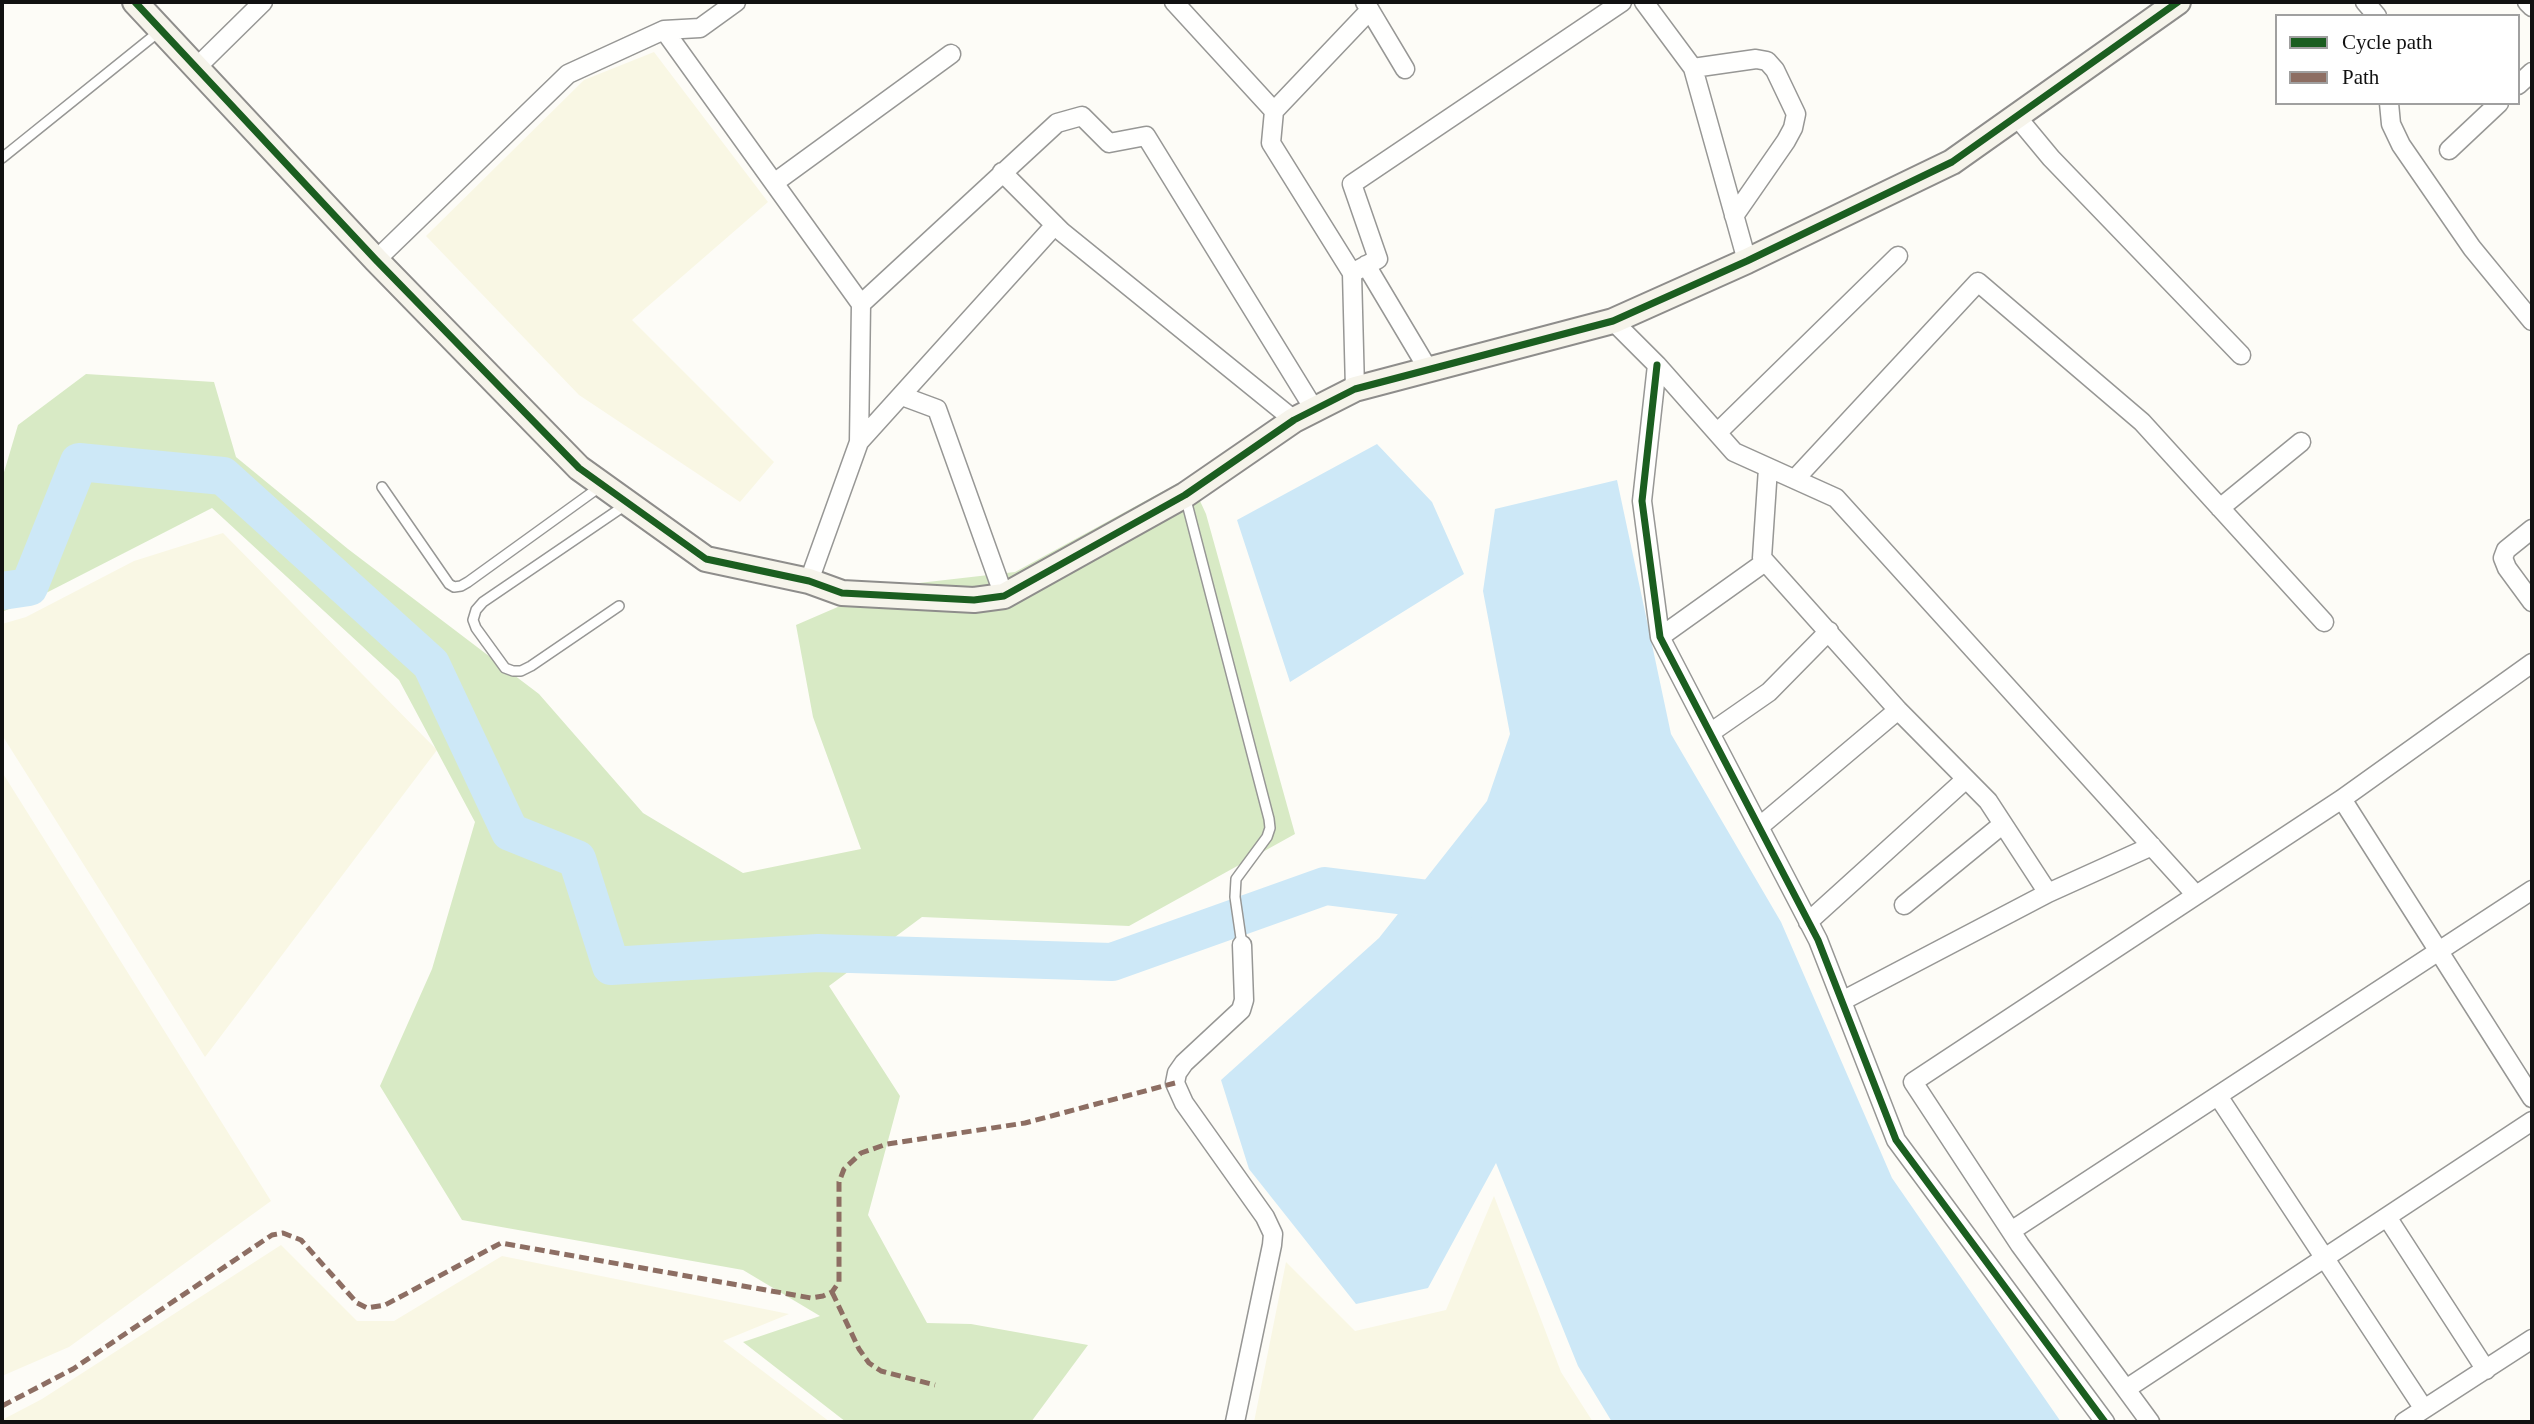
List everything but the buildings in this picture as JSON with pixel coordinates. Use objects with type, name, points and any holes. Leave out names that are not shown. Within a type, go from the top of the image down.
[{"type":"street","points":[[135,2],[376,260],[579,468],[706,559],[809,582],[842,593],[974,600],[1004,596],[1185,495],[1304,414],[1356,389],[1613,321],[1747,261],[1952,162],[2178,2]]},
{"type":"street","points":[[197,67],[263,2]]},
{"type":"street","points":[[376,260],[568,74],[664,30],[700,28],[736,2]]},
{"type":"street","points":[[1174,2],[1274,110]]},
{"type":"street","points":[[1359,269],[1378,259],[1352,184],[1622,2]]},
{"type":"street","points":[[1644,2],[1693,68],[1747,261]]},
{"type":"street","points":[[2527,2],[2532,7]]},
{"type":"street","points":[[1405,69],[1368,6],[1274,110],[1271,143],[1429,369]]},
{"type":"street","points":[[664,30],[861,304],[859,442],[809,582]]},
{"type":"street","points":[[774,183],[951,54]]},
{"type":"street","points":[[1693,68],[1756,60],[1768,61],[1796,114],[1794,128],[1734,216]]},
{"type":"street","points":[[2389,105],[2391,124],[2401,145],[2472,248],[2532,320]]},
{"type":"street","points":[[2449,150],[2497,105]]},
{"type":"street","points":[[861,304],[1057,123],[1082,116],[1109,143],[1146,136],[1304,414]]},
{"type":"street","points":[[2017,117],[2051,158],[2241,355]]},
{"type":"street","points":[[1002,172],[1055,225],[1304,414]]},
{"type":"street","points":[[859,442],[1055,225]]},
{"type":"street","points":[[1717,433],[1898,256]]},
{"type":"street","points":[[1356,389],[1359,269]]},
{"type":"street","points":[[1795,479],[1978,282],[2142,422],[2324,622]]},
{"type":"street","points":[[1613,321],[1657,365],[1734,452],[1836,498],[2196,895]]},
{"type":"street","points":[[1657,365],[1642,501],[1660,637],[1808,922],[1896,1140],[2105,1422]]},
{"type":"street","points":[[902,396],[937,409],[1004,596]]},
{"type":"street","points":[[2220,508],[2301,442]]},
{"type":"street","points":[[1768,468],[1762,558],[1898,710],[1988,800],[2048,893]]},
{"type":"street","points":[[2532,529],[2506,550],[2502,558],[2532,602]]},
{"type":"street","points":[[1660,637],[1765,562]]},
{"type":"street","points":[[1710,733],[1769,692],[1829,631]]},
{"type":"street","points":[[2150,1422],[2011,1231],[1913,1082],[2342,799],[2532,663]]},
{"type":"street","points":[[1759,827],[1898,710]]},
{"type":"street","points":[[1808,922],[1966,779]]},
{"type":"street","points":[[2342,799],[2532,1098]]},
{"type":"street","points":[[1904,905],[2003,824]]},
{"type":"street","points":[[1842,1001],[2048,893],[2152,846]]},
{"type":"street","points":[[2011,1231],[2532,890]]},
{"type":"street","points":[[1236,1422],[1273,1234],[1265,1217],[1184,1103],[1175,1083],[1177,1073],[1184,1063],[1241,1010],[1244,1000],[1242,945]]},
{"type":"street","points":[[2218,1096],[2424,1409]]},
{"type":"street","points":[[2126,1389],[2532,1121]]},
{"type":"street","points":[[2387,1217],[2486,1370]]},
{"type":"street","points":[[2404,1422],[2532,1339]]},
{"type":"lane","points":[[2,158],[162,29]]},
{"type":"lane","points":[[382,488],[449,584],[454,587],[468,582],[603,485]]},
{"type":"lane","points":[[1185,495],[1269,819],[1267,837],[1236,879],[1235,897],[1242,945]]},
{"type":"lane","points":[[619,606],[521,671],[505,668],[473,620],[476,610],[483,602],[629,503]]},
{"type":"shaded area","points":[[654,52],[768,202],[632,320],[774,462],[740,502],[579,395],[426,236],[584,80]]},
{"type":"shaded area","points":[[223,533],[437,750],[205,1057],[2,735],[2,624],[26,617],[134,561]]},
{"type":"shaded area","points":[[2,772],[271,1201],[69,1347],[2,1376]]},
{"type":"shaded area","points":[[1494,1196],[1561,1372],[1593,1422],[1254,1422],[1286,1262],[1355,1331],[1446,1310]]},
{"type":"shaded area","points":[[281,1245],[357,1321],[394,1321],[502,1256],[789,1314],[723,1341],[830,1422],[2,1422]]},
{"type":"green space","points":[[86,374],[214,382],[236,457],[348,549],[539,694],[643,813],[743,873],[861,849],[813,717],[796,625],[884,587],[1015,572],[1189,477],[1206,514],[1295,834],[1129,926],[922,917],[829,986],[900,1096],[868,1215],[927,1323],[971,1324],[1088,1345],[1031,1422],[846,1422],[743,1342],[820,1316],[743,1270],[462,1220],[380,1086],[432,969],[475,822],[399,680],[212,508],[48,592],[2,612],[2,479],[18,425]]},
{"type":"water","points":[[1377,444],[1432,502],[1464,574],[1290,682],[1237,520]]},
{"type":"water","points":[[1617,480],[1671,734],[1781,922],[1892,1178],[2061,1422],[1612,1422],[1578,1366],[1496,1163],[1428,1288],[1356,1304],[1249,1169],[1221,1080],[1379,938],[1487,801],[1510,734],[1483,591],[1495,509]]},
{"type":"waterway","points":[[2,591],[29,587],[79,462],[223,476],[431,664],[510,832],[577,859],[611,966],[818,953],[1112,962],[1325,886],[1445,901],[1453,917]]},
{"type":"marked path","points":[[2,1406],[73,1369],[272,1235],[283,1233],[301,1240],[357,1303],[367,1308],[385,1305],[501,1243],[811,1298],[823,1296],[832,1292],[839,1282],[839,1182],[844,1169],[861,1153],[887,1144],[1025,1123],[1175,1083]]},
{"type":"marked path","points":[[832,1292],[859,1349],[869,1363],[881,1371],[935,1385]]},
{"type":"cycle path","points":[[135,2],[376,260],[579,468],[706,559],[809,581],[842,593],[974,600],[1004,596],[1185,495],[1294,420],[1355,389],[1613,321],[1747,261],[1952,162],[2178,2]]},
{"type":"cycle path","points":[[1657,365],[1642,501],[1660,637],[1818,940],[1896,1140],[2105,1422]]}]
